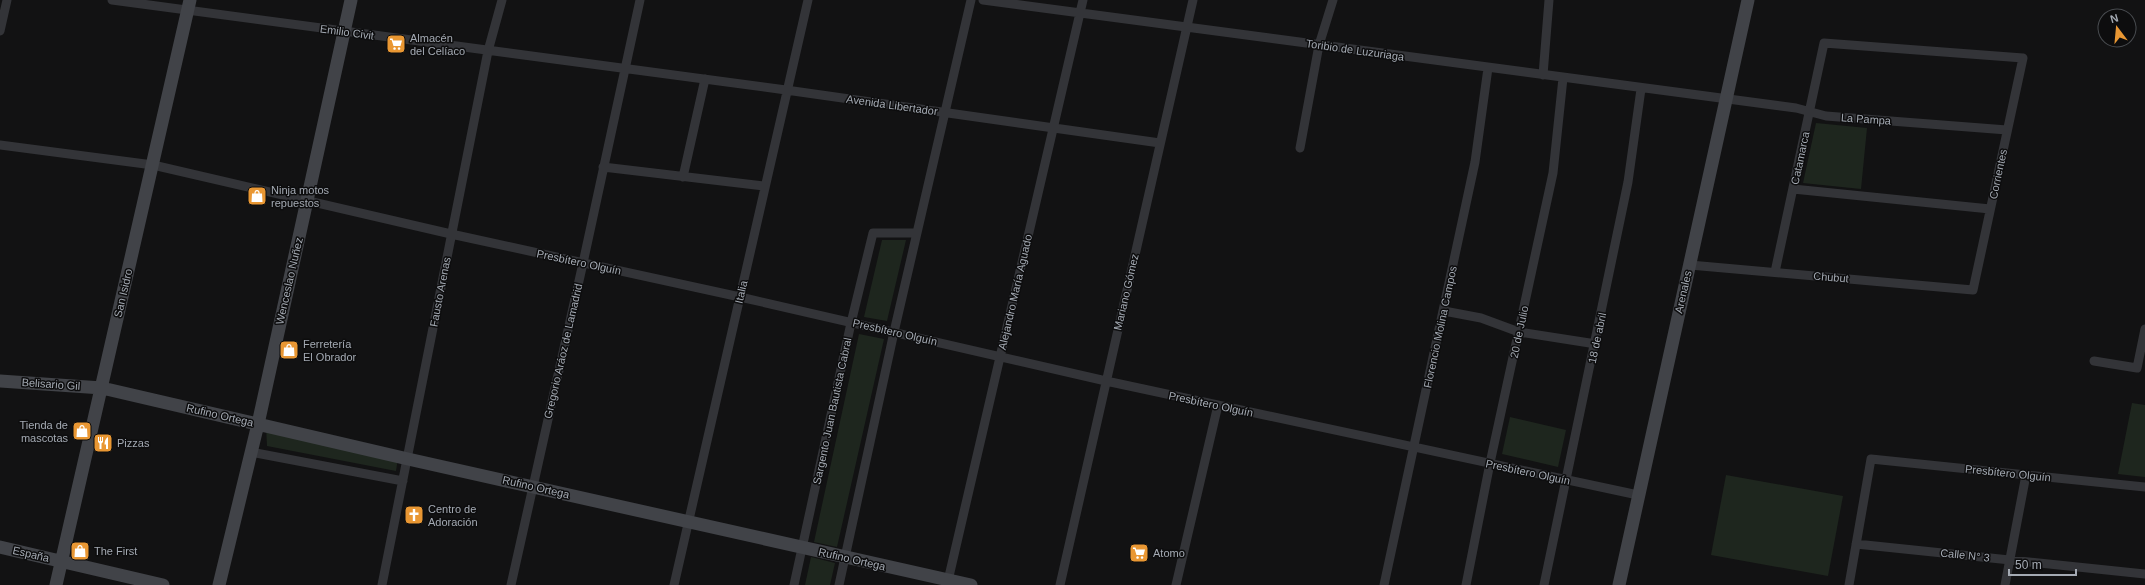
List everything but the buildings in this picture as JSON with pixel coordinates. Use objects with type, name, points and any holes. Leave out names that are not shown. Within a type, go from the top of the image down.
[{"type":"street","points":[[0,31],[6,0]]},
{"type":"street","name":"Emilio Civit","points":[[112,0],[189,5],[344,32],[624,68]]},
{"type":"street","name":"Wenceslao Nuñez","points":[[219,585],[258,424],[351,0]]},
{"type":"street","name":"Fausto Arenas","points":[[382,585],[488,51],[502,0]]},
{"type":"street","name":"Gregorio Aráoz de Lamadrid","points":[[510,585],[583,263],[624,68],[640,0]]},
{"type":"street","name":"Italia","points":[[674,585],[764,186],[808,0]]},
{"type":"street","points":[[840,585],[894,332],[971,0]]},
{"type":"street","name":"Toribio de Luzuriaga","points":[[983,0],[1726,100]]},
{"type":"street","name":"Alejandro María Aguado","points":[[947,583],[1083,0]]},
{"type":"street","name":"Mariano Gómez","points":[[1060,585],[1193,0]]},
{"type":"street","points":[[1300,148],[1319,45],[1332,0]]},
{"type":"street","points":[[1543,76],[1549,0]]},
{"type":"street","name":"Arenales","points":[[1619,585],[1748,0]]},
{"type":"street","name":"San Isidro","points":[[56,585],[189,5]]},
{"type":"street","name":"Catamarca","points":[[1775,272],[1824,43],[2023,58]]},
{"type":"street","name":"Corrientes","points":[[1973,290],[2023,58]]},
{"type":"street","name":"Avenida Libertador","points":[[624,68],[1160,143]]},
{"type":"street","name":"Florencio Molina Campos","points":[[1384,585],[1415,447],[1475,162],[1488,68]]},
{"type":"street","name":"20 de Julio","points":[[1466,585],[1490,464],[1553,173],[1563,78]]},
{"type":"street","points":[[683,177],[705,79]]},
{"type":"street","name":"18 de abril","points":[[1544,585],[1565,480],[1596,344],[1628,182],[1641,89]]},
{"type":"street","name":"La Pampa","points":[[1726,100],[1796,108],[1826,116],[2007,130]]},
{"type":"street","name":"Presbítero Olguín","points":[[0,145],[153,165],[451,234],[740,297],[1106,381],[1638,495]]},
{"type":"street","points":[[603,168],[764,186]]},
{"type":"street","points":[[1793,189],[1990,209]]},
{"type":"street","name":"Sargento Juan Bautista Cabral","points":[[794,585],[851,323],[873,233],[917,233]]},
{"type":"street","name":"Chubut","points":[[1690,265],[1973,290]]},
{"type":"street","points":[[1444,311],[1481,318],[1519,332],[1596,344]]},
{"type":"street","points":[[2094,361],[2137,368],[2142,359],[2145,329]]},
{"type":"street","name":"Belisario Gil","points":[[0,381],[102,388]]},
{"type":"street","name":"Rufino Ortega","points":[[102,388],[408,459],[689,521],[947,583],[971,585]]},
{"type":"street","points":[[1176,585],[1218,405]]},
{"type":"street","points":[[251,452],[403,481]]},
{"type":"street","name":"Presbítero Olguín","points":[[1856,544],[1871,460],[2145,487]]},
{"type":"street","points":[[2005,585],[2026,475]]},
{"type":"street","points":[[1849,585],[1856,544]]},
{"type":"street","name":"Calle N° 3","points":[[1856,544],[2145,574]]},
{"type":"street","name":"España","points":[[0,547],[163,585]]},
{"type":"shaded area","points":[[1816,123],[1867,128],[1861,189],[1803,183]]},
{"type":"shaded area","points":[[882,240],[906,240],[887,321],[864,317]]},
{"type":"shaded area","points":[[859,334],[884,339],[837,547],[814,542]]},
{"type":"shaded area","points":[[2132,403],[2145,405],[2145,477],[2118,474]]},
{"type":"shaded area","points":[[1510,417],[1566,430],[1558,467],[1502,454]]},
{"type":"shaded area","points":[[266,426],[398,458],[396,471],[267,446]]},
{"type":"shaded area","points":[[1726,475],[1843,496],[1828,576],[1711,555]]},
{"type":"shaded area","points":[[811,557],[835,563],[830,585],[805,585]]},
{"type":"place","name":"Almacén del Celíaco","points":[[396,44]]},
{"type":"place","name":"Ninja motos repuestos","points":[[257,196]]},
{"type":"place","name":"Ferretería El Obrador","points":[[289,350]]},
{"type":"place","name":"Tienda de mascotas","points":[[82,431]]},
{"type":"place","name":"Pizzas","points":[[103,443]]},
{"type":"place","name":"Centro de Adoración","points":[[414,515]]},
{"type":"place","name":"The First","points":[[80,551]]},
{"type":"place","name":"Atomo","points":[[1139,553]]}]
